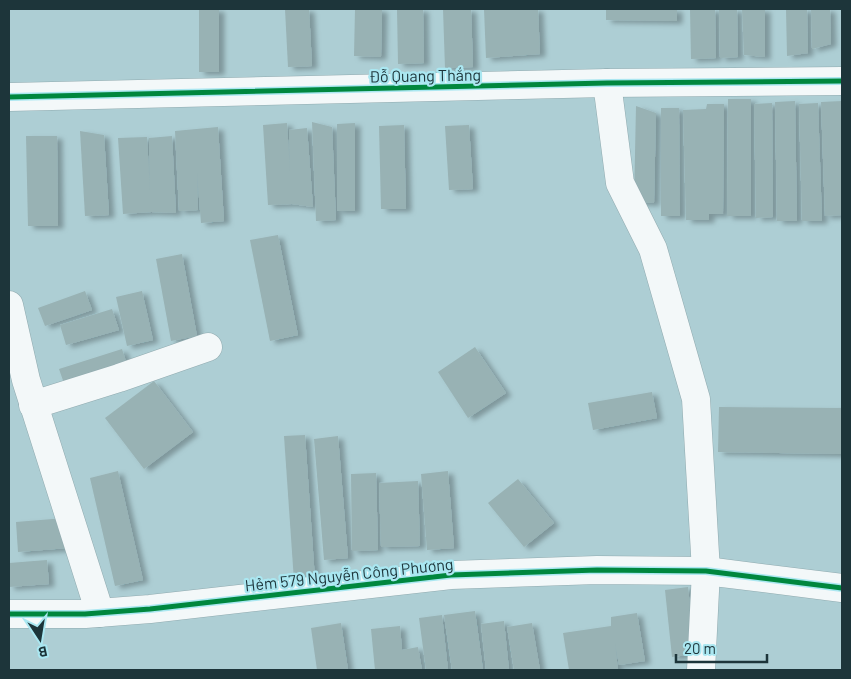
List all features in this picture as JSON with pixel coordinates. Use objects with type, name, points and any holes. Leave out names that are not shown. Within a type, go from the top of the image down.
[{"type":"street","name":"Đỗ Quang Thắng","points":[[9,97],[607,83],[842,81]]},
{"type":"street","points":[[607,83],[620,183],[653,249],[696,399],[706,571],[701,670]]},
{"type":"street","points":[[9,305],[33,405],[100,613]]},
{"type":"street","points":[[33,405],[208,347]]},
{"type":"street","name":"Hẻm 579 Nguyễn Công Phương","points":[[9,614],[100,613],[150,609],[451,575],[597,570],[706,571],[842,588]]},
{"type":"building","points":[[199,9],[219,9],[219,72],[199,72]]},
{"type":"building","points":[[285,9],[309,9],[312,66],[288,67]]},
{"type":"building","points":[[355,9],[382,9],[381,57],[354,56]]},
{"type":"building","points":[[397,9],[423,9],[424,63],[398,64]]},
{"type":"building","points":[[443,9],[471,9],[473,67],[445,68]]},
{"type":"building","points":[[484,9],[538,9],[540,54],[486,58]]},
{"type":"building","points":[[606,9],[677,9],[677,21],[606,20]]},
{"type":"building","points":[[690,9],[715,9],[716,58],[691,59]]},
{"type":"building","points":[[719,9],[737,9],[738,57],[720,58]]},
{"type":"building","points":[[742,9],[765,9],[765,57],[744,55]]},
{"type":"building","points":[[786,9],[807,9],[808,53],[787,56]]},
{"type":"building","points":[[811,9],[830,9],[831,44],[812,49]]},
{"type":"building","points":[[728,99],[751,99],[751,216],[727,216]]},
{"type":"building","points":[[795,101],[797,221],[777,221],[775,102]]},
{"type":"building","points":[[842,101],[842,215],[825,216],[821,102]]},
{"type":"building","points":[[772,103],[773,217],[756,218],[754,104]]},
{"type":"building","points":[[818,103],[822,221],[802,221],[799,104]]},
{"type":"building","points":[[707,104],[724,104],[723,214],[709,214],[709,220],[686,220],[683,110],[706,109]]},
{"type":"building","points":[[636,106],[656,113],[654,203],[634,202]]},
{"type":"building","points":[[661,108],[679,108],[680,216],[661,216]]},
{"type":"building","points":[[312,122],[332,127],[336,220],[316,221]]},
{"type":"building","points":[[287,123],[290,172],[289,130],[307,128],[313,207],[292,204],[268,205],[263,125]]},
{"type":"building","points":[[355,123],[355,211],[337,211],[337,124]]},
{"type":"building","points":[[404,125],[406,209],[381,209],[379,126]]},
{"type":"building","points":[[469,125],[473,189],[449,190],[445,126]]},
{"type":"building","points":[[218,127],[224,221],[201,223],[197,173],[198,210],[179,211],[175,131]]},
{"type":"building","points":[[80,131],[104,135],[109,215],[85,216]]},
{"type":"building","points":[[26,136],[57,136],[58,226],[28,226]]},
{"type":"building","points":[[172,136],[176,213],[123,214],[118,138],[147,137],[150,191],[149,138]]},
{"type":"building","points":[[278,235],[298,335],[270,341],[250,240]]},
{"type":"building","points":[[182,254],[197,336],[171,341],[156,259]]},
{"type":"building","points":[[85,291],[92,310],[45,326],[38,308]]},
{"type":"building","points":[[142,291],[153,340],[127,346],[116,297]]},
{"type":"building","points":[[112,309],[119,330],[66,345],[60,325]]},
{"type":"building","points":[[475,347],[506,393],[468,418],[438,372]]},
{"type":"building","points":[[122,349],[128,368],[66,389],[59,369]]},
{"type":"building","points":[[154,381],[193,432],[144,469],[105,418]]},
{"type":"building","points":[[652,392],[657,418],[593,430],[588,403]]},
{"type":"building","points":[[719,407],[842,408],[842,454],[718,452]]},
{"type":"building","points":[[305,435],[315,580],[294,581],[284,436]]},
{"type":"building","points":[[338,436],[348,558],[324,560],[314,439]]},
{"type":"building","points":[[118,471],[143,580],[115,586],[90,478]]},
{"type":"building","points":[[448,471],[454,548],[427,550],[421,474]]},
{"type":"building","points":[[376,473],[378,550],[352,551],[351,474]]},
{"type":"building","points":[[518,479],[554,523],[524,547],[488,503]]},
{"type":"building","points":[[418,481],[420,546],[381,547],[379,483]]},
{"type":"building","points":[[65,518],[68,548],[18,552],[16,522]]},
{"type":"building","points":[[47,560],[49,584],[9,587],[9,563]]},
{"type":"building","points":[[688,587],[695,654],[672,657],[665,590]]},
{"type":"building","points":[[475,611],[483,670],[452,670],[444,615]]},
{"type":"building","points":[[637,613],[645,661],[619,665],[615,643],[618,670],[569,670],[563,633],[611,626],[611,617]]},
{"type":"building","points":[[442,615],[448,670],[426,670],[419,618]]},
{"type":"building","points":[[504,621],[509,670],[486,670],[481,624]]},
{"type":"building","points":[[341,623],[348,670],[317,670],[311,628]]},
{"type":"building","points":[[532,623],[540,670],[514,670],[507,627]]},
{"type":"building","points":[[400,626],[402,650],[418,647],[422,670],[375,670],[371,629]]},
{"type":"cycle path","points":[[9,97],[607,83],[842,81]]},
{"type":"cycle path","points":[[9,614],[85,614],[150,609],[451,575],[597,570],[706,571],[842,588]]}]
